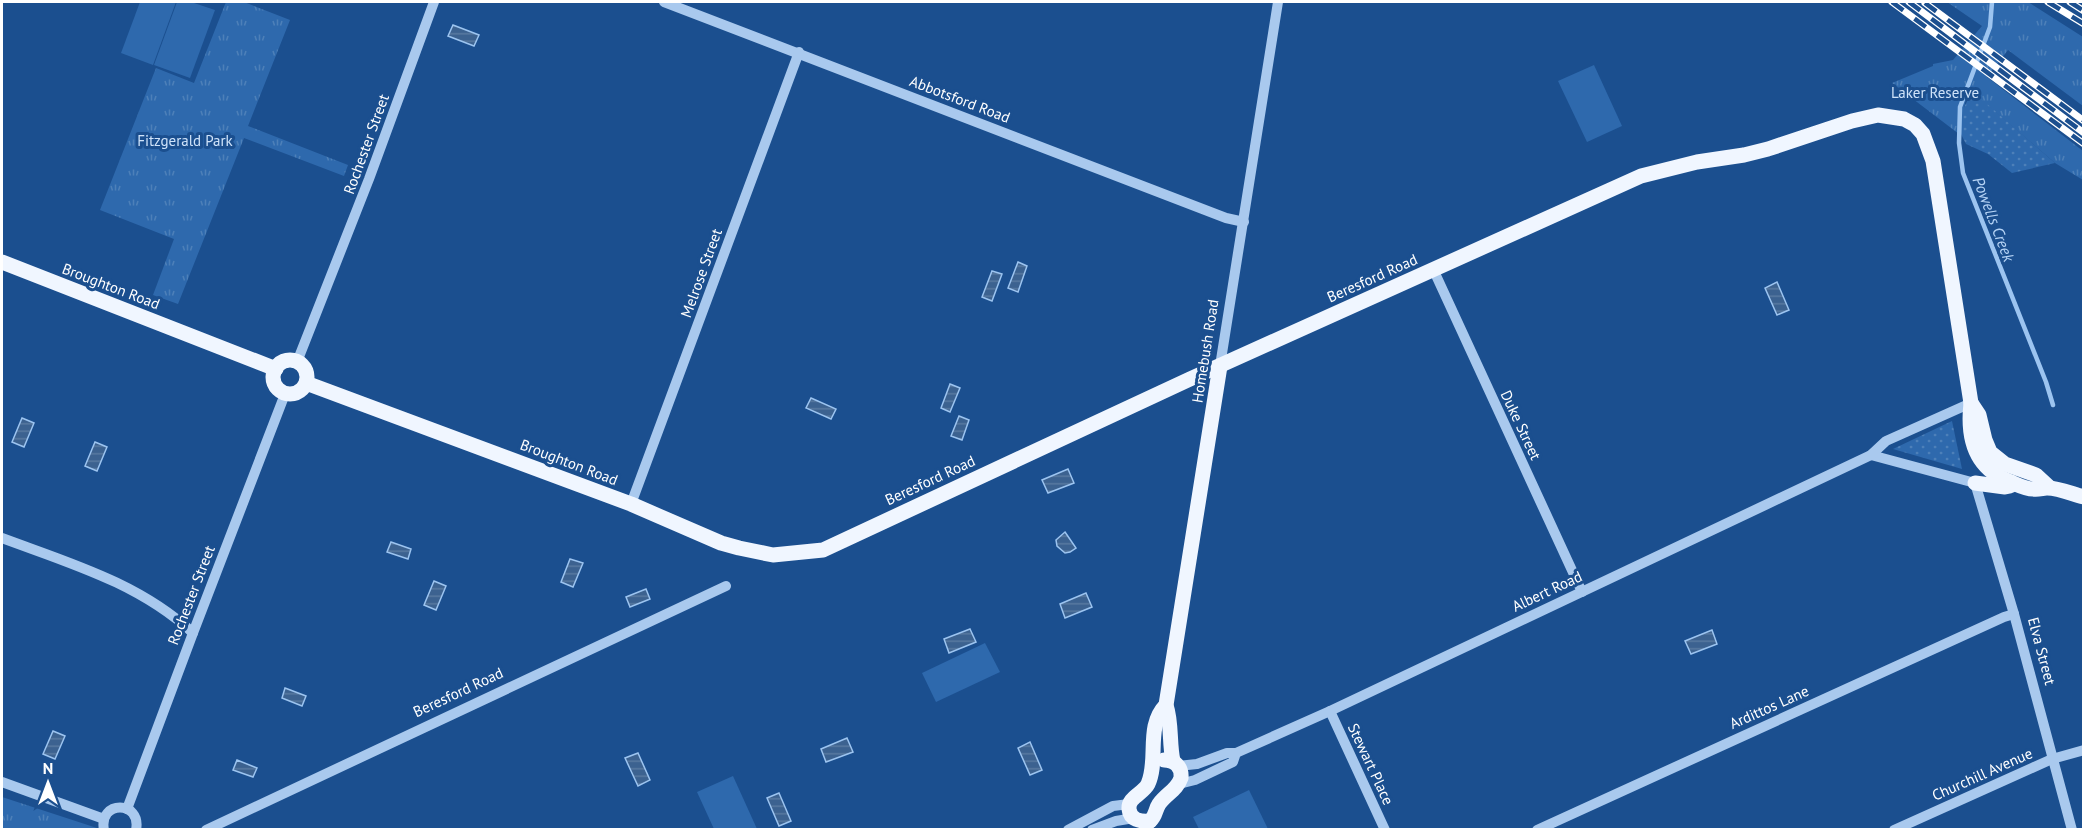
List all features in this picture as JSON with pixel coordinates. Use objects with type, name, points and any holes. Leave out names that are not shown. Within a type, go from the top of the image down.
[{"type":"main road","name":"Beresford Road","points":[[823,550],[1220,366],[1641,176],[1697,162],[1768,149],[1865,117],[1891,116],[1904,119],[1915,125],[1923,134],[1933,161],[1971,403]]},
{"type":"main road","name":"Broughton Road","points":[[2,262],[276,369]]},
{"type":"main road","points":[[283,362],[297,362],[306,373],[304,387],[296,393],[285,393],[277,388],[273,379],[276,369],[283,362]]},
{"type":"main road","name":"Homebush Road","points":[[1179,784],[1182,775],[1169,743],[1170,716],[1166,705],[1220,366]]},
{"type":"main road","name":"Broughton Road","points":[[306,383],[631,504],[721,543],[773,555],[823,550]]},
{"type":"main road","points":[[1971,403],[1969,423],[1974,445],[1988,470],[1999,478],[2032,490],[2049,488],[2084,497]]},
{"type":"main road","points":[[1971,403],[1980,416],[1990,452],[2005,464],[2036,475],[2049,488]]},
{"type":"main road","points":[[1975,483],[2005,487],[2016,484]]},
{"type":"main road","name":"Homebush Road","points":[[1140,820],[1153,766],[1153,741],[1157,714],[1166,705]]},
{"type":"main road","points":[[1153,766],[1162,760],[1176,764]]},
{"type":"main road","points":[[1140,820],[1154,818],[1160,803],[1179,784]]},
{"type":"street","name":"Rochester Street","points":[[297,362],[369,179],[434,2]]},
{"type":"street","name":"Abbotsford Road","points":[[664,2],[1226,218],[1244,222]]},
{"type":"street","name":"Homebush Road","points":[[1220,366],[1278,2]]},
{"type":"street","name":"Melrose Street","points":[[631,504],[799,52]]},
{"type":"street","name":"Duke Street","points":[[1434,271],[1581,592]]},
{"type":"street","name":"Rochester Street","points":[[127,809],[285,393]]},
{"type":"street","name":"Albert Road","points":[[1176,764],[1197,764],[1227,753],[1236,753],[1330,711],[1870,455],[1886,441],[1971,403]]},
{"type":"street","points":[[1870,455],[1975,483]]},
{"type":"street","name":"Elva Street","points":[[1975,483],[2014,614],[2072,830]]},
{"type":"street","points":[[2,538],[118,582],[156,604],[193,633]]},
{"type":"street","name":"Beresford Road","points":[[206,830],[726,586]]},
{"type":"street","name":"Ardittos Lane","points":[[1537,830],[2014,614]]},
{"type":"street","name":"Stewart Place","points":[[1330,711],[1385,830]]},
{"type":"street","name":"Churchill Avenue","points":[[1894,830],[2052,759],[2084,750]]},
{"type":"street","name":"Albert Road","points":[[1179,784],[1195,780],[1233,762],[1236,753]]},
{"type":"street","points":[[2,782],[104,824],[114,809],[127,809],[135,817],[136,830]]},
{"type":"street","points":[[1068,830],[1113,806],[1140,820]]},
{"type":"street","points":[[1092,830],[1116,821],[1140,820]]},
{"type":"green space","points":[[140,2],[176,2],[153,65],[121,53]]},
{"type":"green space","points":[[177,2],[191,2],[215,10],[190,78],[154,65]]},
{"type":"green space","name":"Fitzgerald Park","points":[[226,2],[244,2],[290,20],[248,126],[348,165],[344,176],[244,138],[178,304],[153,295],[174,239],[100,210],[156,68],[194,83]]},
{"type":"green space","name":"Laker Reserve","points":[[1947,2],[2028,2],[2083,37],[2083,106],[2008,50],[1987,77],[2083,151],[2083,180],[2055,163],[1972,92],[1967,93],[1959,134],[1892,83],[1933,66],[1933,64],[1953,60],[1982,26]]},
{"type":"green space","points":[[1594,65],[1622,126],[1587,142],[1558,81]]},
{"type":"green space","points":[[1972,91],[2055,163],[2012,173],[1988,154],[1966,144],[1956,124]]},
{"type":"green space","points":[[1952,421],[1962,469],[1893,449]]},
{"type":"green space","points":[[985,643],[1000,672],[936,702],[922,673]]},
{"type":"green space","points":[[733,776],[757,829],[714,829],[697,792]]},
{"type":"green space","points":[[1249,790],[1268,829],[1199,829],[1193,817]]},
{"type":"green space","points":[[2,797],[100,829],[2,829]]},
{"type":"shaded area","points":[[453,25],[479,35],[474,46],[448,36]]},
{"type":"shaded area","points":[[1018,262],[1027,266],[1018,292],[1008,288]]},
{"type":"shaded area","points":[[992,271],[1002,274],[992,301],[982,297]]},
{"type":"shaded area","points":[[1777,282],[1789,310],[1777,315],[1765,288]]},
{"type":"shaded area","points":[[950,384],[960,388],[950,412],[941,408]]},
{"type":"shaded area","points":[[811,398],[836,409],[831,419],[806,408]]},
{"type":"shaded area","points":[[959,416],[969,420],[962,440],[951,436]]},
{"type":"shaded area","points":[[22,418],[34,423],[24,447],[12,442]]},
{"type":"shaded area","points":[[95,442],[107,447],[97,471],[85,466]]},
{"type":"shaded area","points":[[1068,469],[1074,483],[1048,493],[1042,480]]},
{"type":"shaded area","points":[[1065,532],[1076,548],[1065,553],[1057,546],[1056,540]]},
{"type":"shaded area","points":[[391,542],[411,549],[408,559],[387,552]]},
{"type":"shaded area","points":[[570,559],[583,563],[573,587],[561,582]]},
{"type":"shaded area","points":[[434,581],[446,586],[436,610],[424,605]]},
{"type":"shaded area","points":[[646,589],[650,599],[630,607],[626,597]]},
{"type":"shaded area","points":[[1086,593],[1092,607],[1065,618],[1060,604]]},
{"type":"shaded area","points":[[970,629],[976,642],[949,653],[944,639]]},
{"type":"shaded area","points":[[1712,630],[1717,644],[1691,654],[1685,641]]},
{"type":"shaded area","points":[[285,688],[306,696],[302,706],[282,698]]},
{"type":"shaded area","points":[[53,731],[65,736],[55,759],[43,754]]},
{"type":"shaded area","points":[[847,738],[853,752],[826,762],[821,749]]},
{"type":"shaded area","points":[[1030,742],[1042,770],[1030,775],[1018,748]]},
{"type":"shaded area","points":[[638,753],[650,780],[638,786],[625,758]]},
{"type":"shaded area","points":[[237,760],[257,768],[253,777],[233,770]]},
{"type":"shaded area","points":[[779,793],[791,821],[779,826],[767,798]]},
{"type":"waterway","name":"Powells Creek","points":[[1992,2],[1990,27],[1960,107],[1959,143],[1963,173],[2053,405]]},
{"type":"railway","points":[[1892,2],[2084,144]]},
{"type":"railway","points":[[1909,2],[2084,133]]},
{"type":"railway","points":[[2048,2],[2084,24]]},
{"type":"railway","points":[[2070,2],[2084,11]]},
{"type":"railway","points":[[1925,3],[2084,121]]}]
